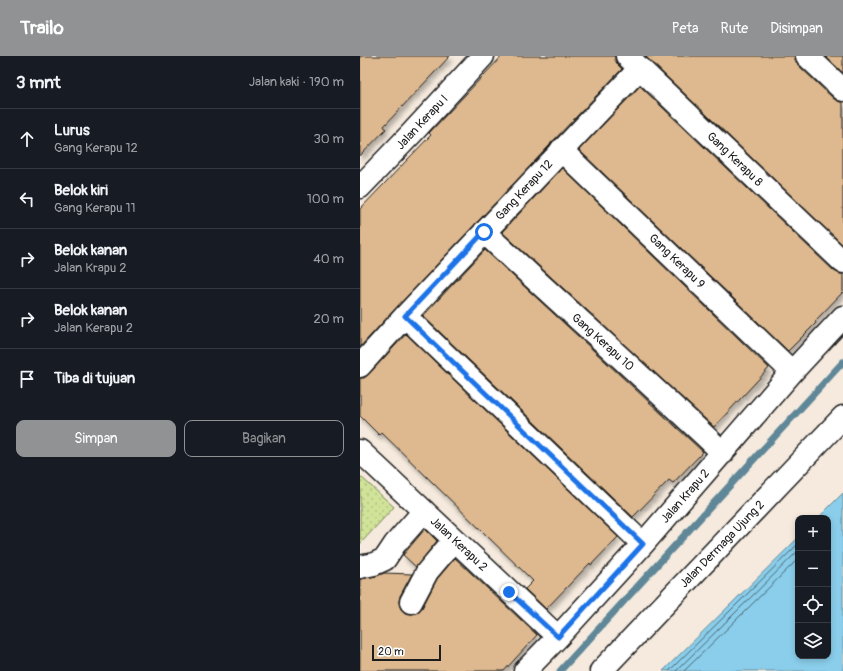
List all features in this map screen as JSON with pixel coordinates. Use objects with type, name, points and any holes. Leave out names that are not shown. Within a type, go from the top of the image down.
[{"type":"street","name":"Jalan Kerapu I","points":[[360,187],[483,56]]},
{"type":"street","points":[[807,56],[843,90]]},
{"type":"street","name":"Gang Kerapu 12","points":[[360,366],[561,150],[634,62]]},
{"type":"street","name":"Gang Kerapu 8","points":[[634,62],[843,262]]},
{"type":"street","name":"Gang Kerapu 9","points":[[561,150],[792,372]]},
{"type":"street","name":"Gang Kerapu 10","points":[[484,232],[723,453]]},
{"type":"street","points":[[405,316],[643,544]]},
{"type":"street","name":"Jalan Krapu 2","points":[[525,671],[643,544],[792,372],[843,317]]},
{"type":"street","name":"Jalan Dermaga Ujung 2","points":[[601,671],[843,417]]},
{"type":"street","name":"Jalan Kerapu 2","points":[[360,451],[558,637]]},
{"type":"street","points":[[360,567],[374,564],[385,559],[395,544],[424,511]]},
{"type":"street","points":[[411,602],[427,572],[454,540]]},
{"type":"green space","points":[[360,476],[394,507],[360,544]]},
{"type":"water","points":[[843,493],[843,671],[663,671],[795,541],[795,659],[831,659],[831,515],[821,515]]},
{"type":"building","points":[[360,56],[450,56],[384,126],[386,129],[360,156]]},
{"type":"building","points":[[502,56],[615,56],[615,60],[622,69],[360,347],[360,209],[431,135],[429,133]]},
{"type":"building","points":[[645,56],[795,56],[795,60],[798,65],[834,99],[843,102],[843,245]]},
{"type":"building","points":[[825,56],[843,56],[843,73]]},
{"type":"building","points":[[640,86],[834,271],[843,274],[843,292],[815,321],[816,323],[788,351],[579,150]]},
{"type":"building","points":[[562,168],[769,368],[714,427],[502,232]]},
{"type":"building","points":[[485,250],[703,452],[673,483],[669,480],[633,517],[423,316]]},
{"type":"building","points":[[406,334],[618,537],[591,565],[590,563],[546,609],[525,589],[533,581],[381,432],[379,435],[360,416],[360,378],[364,378],[369,374]]},
{"type":"building","points":[[425,529],[437,541],[416,567],[403,555]]},
{"type":"building","points":[[455,558],[537,635],[504,671],[360,671],[360,579],[377,576],[384,573],[412,574],[400,596],[399,602],[401,609],[405,613],[412,614],[418,612],[422,608],[437,579]]},
{"type":"waterway","points":[[560,671],[843,362]]},
{"type":"route","points":[[484,232],[405,316],[643,544],[558,637],[509,592]]}]
